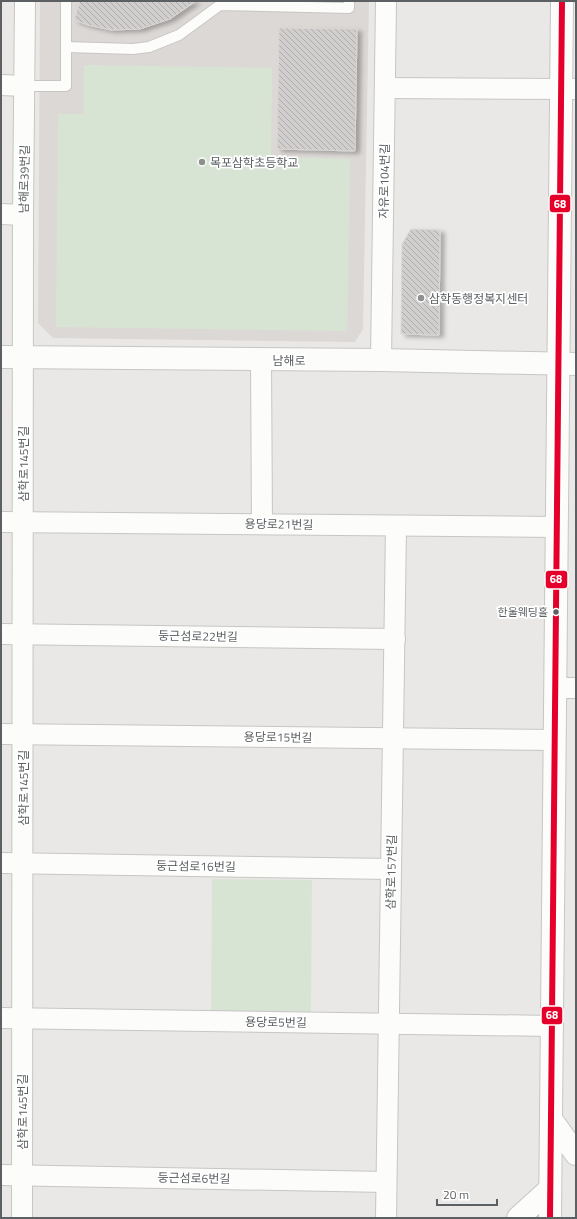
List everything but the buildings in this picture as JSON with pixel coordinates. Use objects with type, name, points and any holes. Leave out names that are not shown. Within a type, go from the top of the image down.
[{"type":"street","name":"남해로39번길","points":[[24,357],[23,214],[25,1]]},
{"type":"street","name":"자유로104번길","points":[[381,360],[386,1]]},
{"type":"street","points":[[550,1218],[555,740],[566,688],[557,527],[567,364],[569,89],[562,1]]},
{"type":"street","points":[[1,85],[25,86]]},
{"type":"street","points":[[385,88],[569,89]]},
{"type":"street","points":[[1,214],[23,214]]},
{"type":"street","name":"남해로","points":[[1,357],[381,360],[567,364]]},
{"type":"street","name":"삼학로145번길","points":[[22,1218],[24,357]]},
{"type":"street","points":[[261,359],[262,524]]},
{"type":"street","name":"용당로21번길","points":[[1,522],[557,527]]},
{"type":"street","name":"삼학로157번길","points":[[386,1218],[396,526]]},
{"type":"street","name":"둥근섬로22번길","points":[[1,634],[395,639]]},
{"type":"street","name":"용당로15번길","points":[[1,734],[555,740]]},
{"type":"street","name":"둥근섬로16번길","points":[[1,863],[391,870]]},
{"type":"street","name":"용당로5번길","points":[[1,1018],[552,1026]]},
{"type":"street","points":[[551,1119],[576,1154]]},
{"type":"street","name":"둥근섬로6번길","points":[[1,1175],[386,1182]]},
{"type":"street","points":[[518,1218],[550,1188]]},
{"type":"lane","points":[[25,86],[66,86],[66,1]]},
{"type":"lane","points":[[66,47],[133,49],[149,47],[179,35],[220,5],[349,8],[349,1]]},
{"type":"shaded area","name":"목포삼학초등학교","points":[[40,1],[369,1],[363,329],[355,342],[53,338],[38,323]]},
{"type":"green space","name":"목포삼학초등학교","points":[[84,65],[272,68],[271,157],[350,159],[347,331],[56,327],[58,114],[84,114]]},
{"type":"green space","points":[[212,879],[312,880],[311,1012],[211,1011]]},
{"type":"transit line","name":"68","points":[[550,1218],[562,1]]},
{"type":"place","name":"목포삼학초등학교","points":[[202,162]]},
{"type":"place","name":"삼학동행정복지센터","points":[[421,298]]},
{"type":"place","name":"한울웨딩홀","points":[[556,612]]}]
